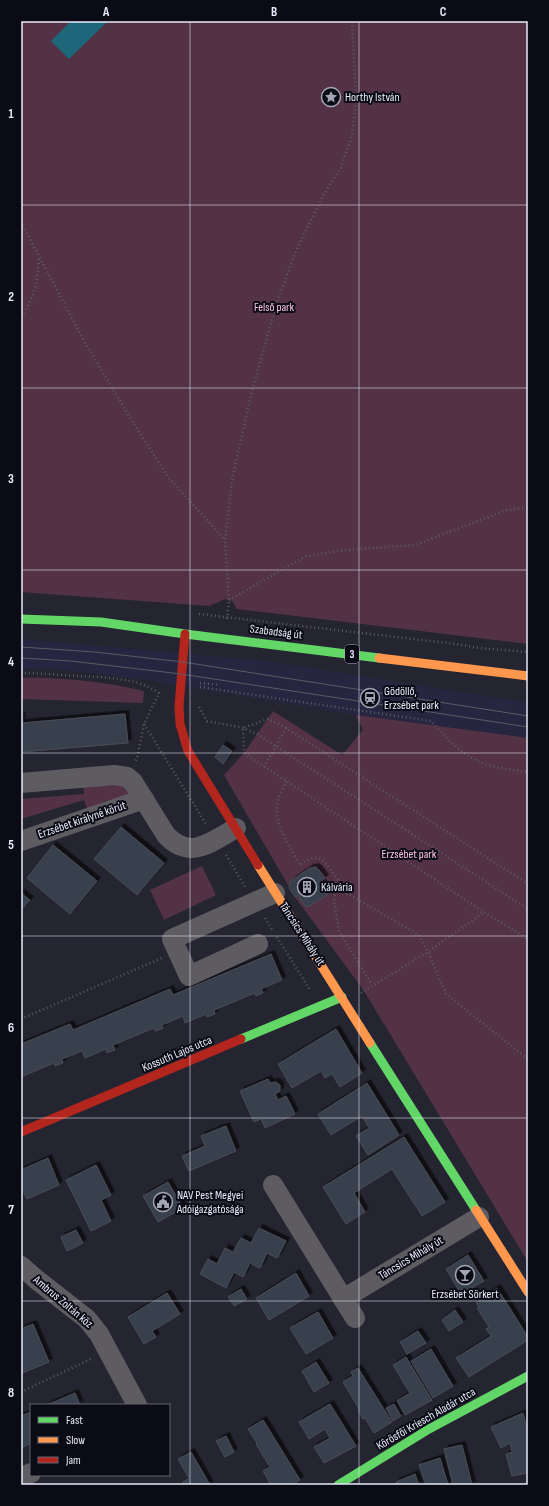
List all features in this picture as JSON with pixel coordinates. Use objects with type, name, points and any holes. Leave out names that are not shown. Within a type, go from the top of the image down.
[{"type":"street","name":"Szabadság út","points":[[21,619],[101,622],[185,634],[528,676]]},
{"type":"street","name":"Táncsics Mihály út","points":[[185,634],[179,706],[182,732],[188,751],[195,765],[479,1217],[528,1292]]},
{"type":"street","points":[[21,784],[114,775],[127,777]]},
{"type":"street","name":"Erzsébet királyné körút","points":[[127,777],[133,782],[166,836],[179,846],[192,849],[199,848],[236,828]]},
{"type":"street","name":"Erzsébet királyné körút","points":[[21,841],[144,799]]},
{"type":"street","points":[[258,944],[189,976],[172,939],[275,893]]},
{"type":"street","name":"Kossuth Lajos utca","points":[[21,1132],[342,997]]},
{"type":"street","points":[[274,1185],[355,1318]]},
{"type":"street","name":"Táncsics Mihály út","points":[[343,1299],[479,1217]]},
{"type":"street","name":"Ambrus Zoltán köz","points":[[21,1266],[87,1319],[109,1350],[136,1404]]},
{"type":"street","name":"Körösfői Kriesch Aladár utca","points":[[338,1485],[429,1429],[528,1376]]},
{"type":"street","points":[[21,1478],[30,1474]]},
{"type":"path","points":[[352,21],[356,100],[352,136],[341,167],[324,194],[298,246],[277,301],[250,399],[232,480],[225,540],[229,600],[227,617],[479,648],[528,652]]},
{"type":"path","points":[[21,222],[84,341],[163,470],[225,540]]},
{"type":"path","points":[[21,316],[28,307],[33,294],[38,275],[39,257]]},
{"type":"path","points":[[229,600],[306,556],[345,550],[415,545],[507,510],[528,507]]},
{"type":"path","points":[[21,672],[116,678],[133,681],[150,687],[159,693],[144,724],[137,758],[127,777]]},
{"type":"path","points":[[219,685],[196,684],[431,720],[445,737],[465,754],[481,762],[502,768],[528,772]]},
{"type":"path","points":[[197,704],[207,720],[242,728],[257,734],[528,909]]},
{"type":"path","points":[[242,728],[268,719],[286,728],[528,884]]},
{"type":"path","points":[[144,724],[320,1007]]},
{"type":"path","points":[[242,728],[244,753],[484,912],[528,939]]},
{"type":"path","points":[[264,767],[286,728]]},
{"type":"path","points":[[286,781],[278,801],[276,813],[281,831],[300,865],[308,859],[315,857],[324,860],[338,880],[334,902],[339,931],[372,985]]},
{"type":"path","points":[[336,887],[419,935],[446,994],[528,1059]]},
{"type":"path","points":[[347,1006],[372,985],[397,972],[428,952],[484,912]]},
{"type":"path","points":[[21,1019],[158,960]]},
{"type":"path","points":[[21,1392],[109,1350]]},
{"type":"shaded area","points":[[71,21],[108,21],[69,59],[51,41]]},
{"type":"shaded area","points":[[21,639],[266,661],[528,703],[528,738],[356,715],[147,680],[55,669],[21,668]]},
{"type":"green space","name":"Felső park","points":[[21,21],[528,21],[528,644],[237,609],[232,601],[225,599],[209,606],[21,592]]},
{"type":"green space","points":[[21,678],[67,679],[144,691],[143,703],[21,699]]},
{"type":"green space","name":"Erzsébet park","points":[[273,711],[342,755],[363,730],[356,715],[528,738],[528,1262],[364,991],[295,897],[224,775],[244,753]]},
{"type":"green space","points":[[123,783],[129,794],[109,804],[108,800],[100,803],[101,807],[88,811],[84,800],[21,819],[21,799],[84,794],[83,784]]},
{"type":"green space","points":[[202,866],[216,895],[164,920],[150,890]]},
{"type":"building","points":[[125,714],[128,743],[21,752],[21,715],[22,723]]},
{"type":"building","points":[[223,745],[232,751],[223,764],[215,757]]},
{"type":"building","points":[[121,827],[164,863],[137,895],[94,859]]},
{"type":"building","points":[[53,845],[97,881],[70,914],[27,878]]},
{"type":"building","name":"Kálvária","points":[[316,867],[325,878],[321,881],[328,892],[327,895],[308,907],[305,906],[298,895],[295,897],[289,888],[290,883],[310,868]]},
{"type":"building","points":[[21,893],[30,900],[21,910]]},
{"type":"building","points":[[271,954],[282,980],[261,989],[263,993],[256,996],[255,993],[214,1010],[215,1014],[207,1017],[206,1014],[185,1023],[183,1016],[162,1025],[163,1028],[159,1030],[155,1031],[154,1028],[113,1045],[115,1050],[107,1053],[106,1049],[85,1058],[82,1051],[62,1059],[63,1063],[55,1066],[54,1063],[21,1077],[21,1044],[70,1024],[73,1030],[170,989],[173,995]]},
{"type":"building","points":[[336,1029],[362,1073],[340,1087],[332,1074],[325,1078],[321,1071],[292,1088],[278,1064]]},
{"type":"building","points":[[268,1079],[270,1083],[276,1082],[280,1085],[280,1091],[275,1094],[278,1100],[286,1096],[295,1114],[265,1128],[261,1119],[254,1122],[240,1091]]},
{"type":"building","points":[[367,1083],[399,1135],[368,1155],[356,1136],[369,1128],[362,1116],[331,1135],[318,1114]]},
{"type":"building","points":[[226,1126],[236,1151],[189,1171],[182,1156],[205,1146],[201,1136]]},
{"type":"building","points":[[404,1137],[445,1202],[422,1216],[392,1169],[354,1193],[365,1212],[346,1224],[323,1187]]},
{"type":"building","points":[[48,1158],[59,1185],[27,1199],[21,1187],[21,1170]]},
{"type":"building","points":[[96,1165],[111,1195],[101,1200],[111,1221],[91,1231],[66,1180]]},
{"type":"building","name":"NAV Pest Megyei Adóigazgatósága","points":[[168,1182],[183,1208],[158,1222],[143,1196]]},
{"type":"building","points":[[259,1228],[286,1241],[277,1258],[267,1253],[260,1268],[250,1263],[243,1277],[234,1272],[226,1288],[200,1274],[208,1259],[217,1264],[225,1248],[233,1252],[241,1238],[251,1243]]},
{"type":"building","points":[[76,1230],[83,1243],[67,1251],[61,1237]]},
{"type":"building","name":"Erzsébet Sörkert","points":[[468,1255],[484,1281],[461,1294],[446,1269]]},
{"type":"building","points":[[296,1273],[309,1296],[269,1320],[256,1298]]},
{"type":"building","points":[[497,1288],[528,1337],[528,1340],[469,1377],[456,1358],[491,1336],[486,1329],[489,1327],[477,1308],[479,1307],[476,1303],[480,1301],[479,1299]]},
{"type":"building","points":[[241,1289],[247,1299],[234,1306],[228,1297]]},
{"type":"building","points":[[167,1293],[180,1314],[152,1331],[156,1337],[144,1344],[128,1317]]},
{"type":"building","points":[[455,1310],[463,1322],[449,1331],[442,1320]]},
{"type":"building","points":[[318,1312],[333,1338],[306,1354],[290,1328]]},
{"type":"building","points":[[33,1324],[49,1362],[22,1373],[21,1329]]},
{"type":"building","points":[[418,1331],[426,1343],[407,1354],[400,1342]]},
{"type":"building","points":[[431,1349],[453,1386],[433,1398],[411,1361]]},
{"type":"building","points":[[406,1357],[432,1400],[405,1415],[397,1401],[410,1393],[393,1365]]},
{"type":"building","points":[[316,1362],[329,1383],[314,1392],[302,1371]]},
{"type":"building","points":[[358,1368],[392,1422],[374,1433],[365,1418],[363,1419],[358,1410],[359,1409],[343,1382],[353,1376],[351,1372]]},
{"type":"building","points":[[75,1393],[80,1404],[49,1404]]},
{"type":"building","points":[[330,1404],[356,1446],[324,1463],[314,1447],[330,1438],[325,1429],[309,1439],[299,1422]]},
{"type":"building","points":[[394,1404],[401,1416],[393,1421],[386,1408]]},
{"type":"building","points":[[30,1412],[30,1444],[21,1448],[21,1416]]},
{"type":"building","points":[[523,1413],[528,1434],[528,1473],[512,1476],[506,1454],[512,1452],[510,1443],[501,1448],[491,1427]]},
{"type":"building","points":[[263,1420],[300,1480],[292,1485],[271,1485],[263,1471],[270,1467],[248,1429]]},
{"type":"building","points":[[226,1436],[234,1452],[225,1457],[216,1441]]},
{"type":"building","points":[[462,1445],[472,1485],[453,1485],[444,1449]]},
{"type":"building","points":[[191,1452],[210,1485],[184,1485],[183,1482],[189,1478],[178,1459]]},
{"type":"building","points":[[440,1458],[448,1485],[426,1485],[419,1465]]},
{"type":"building","points":[[415,1474],[419,1485],[397,1485],[396,1482]]},
{"type":"tram line","points":[[21,647],[95,652],[183,662],[528,716]]},
{"type":"tram line","points":[[21,658],[71,661],[181,674],[528,727]]},
{"type":"traffic: fast","points":[[21,619],[101,622],[379,658]]},
{"type":"traffic: fast","points":[[241,1039],[342,997]]},
{"type":"traffic: fast","points":[[370,1043],[476,1210]]},
{"type":"traffic: fast","points":[[338,1485],[429,1429],[528,1376]]},
{"type":"traffic: slow","points":[[379,658],[528,676]]},
{"type":"traffic: slow","points":[[258,865],[370,1043]]},
{"type":"traffic: slow","points":[[476,1210],[528,1292]]},
{"type":"traffic: jam","points":[[185,634],[179,706],[180,724],[188,751],[258,865]]},
{"type":"traffic: jam","points":[[21,1132],[241,1039]]},
{"type":"place","name":"Horthy István","points":[[331,97]]},
{"type":"place","name":"Gödöllő, Erzsébet park","points":[[370,698]]},
{"type":"place","name":"Kálvária","points":[[307,887]]},
{"type":"place","name":"NAV Pest Megyei Adóigazgatósága","points":[[163,1202]]},
{"type":"place","name":"Erzsébet Sörkert","points":[[465,1275]]}]
